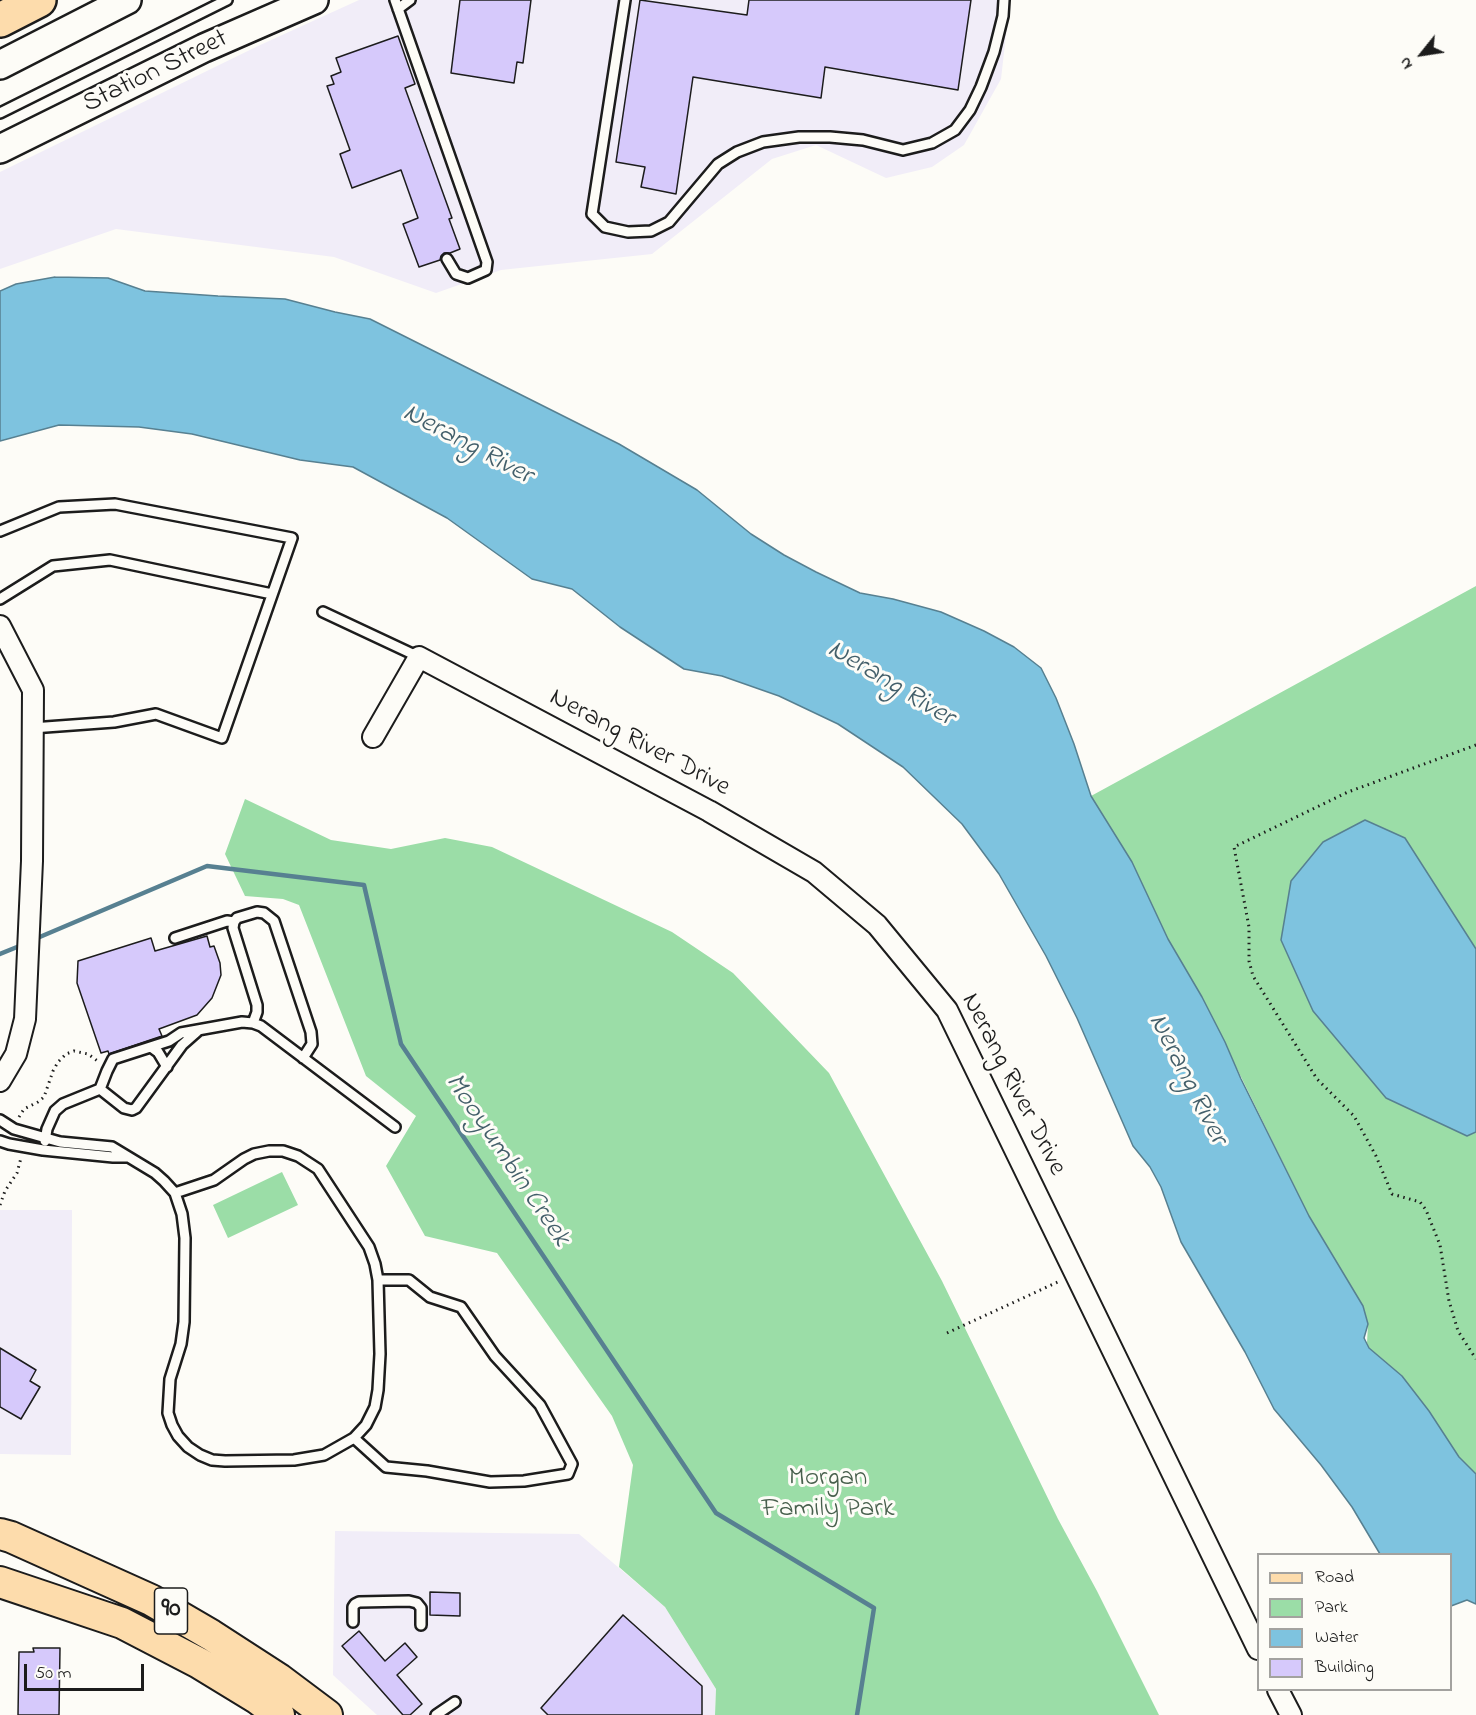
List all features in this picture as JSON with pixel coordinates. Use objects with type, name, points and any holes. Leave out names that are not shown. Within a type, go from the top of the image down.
[{"type":"highway","points":[[0,20],[39,0]]},
{"type":"main road","points":[[0,66],[127,0]]},
{"type":"main road","name":"Station Street","points":[[0,149],[204,48],[314,0]]},
{"type":"main road","name":"90","points":[[0,1534],[151,1600],[279,1679],[327,1715]]},
{"type":"main road","name":"90","points":[[0,1582],[122,1623],[199,1663],[258,1699],[279,1715]]},
{"type":"main road","points":[[279,1679],[316,1693],[345,1715]]},
{"type":"street","points":[[0,626],[33,690],[32,861],[25,1011],[23,1033],[16,1054],[0,1081]]},
{"type":"street","points":[[373,737],[419,657]]},
{"type":"street","name":"Nerang River Drive","points":[[419,657],[709,811],[814,872],[877,925],[947,1010],[1257,1647]]},
{"type":"street","points":[[1279,1691],[1291,1715]]},
{"type":"lane","points":[[0,113],[227,0]]},
{"type":"lane","points":[[410,0],[396,4],[487,262],[486,270],[468,278],[456,274],[447,259]]},
{"type":"lane","points":[[625,0],[592,214],[605,227],[628,232],[651,231],[669,222],[718,164],[737,152],[763,142],[799,137],[830,137],[863,140],[903,150],[932,143],[955,130],[970,110],[981,87],[994,52],[1003,16],[1004,0]]},
{"type":"lane","points":[[0,531],[59,507],[115,504],[292,538],[222,738],[156,714],[114,722],[32,728]]},
{"type":"lane","points":[[0,599],[53,566],[110,560],[272,594]]},
{"type":"lane","points":[[323,612],[419,657]]},
{"type":"lane","points":[[253,1023],[257,1005],[233,928],[237,918],[257,912],[264,913],[274,921],[312,1038],[312,1044],[303,1058]]},
{"type":"lane","points":[[175,938],[227,921],[234,922]]},
{"type":"lane","points":[[43,1150],[47,1130],[55,1111],[63,1104],[100,1089],[113,1059],[169,1041],[181,1033],[242,1022],[261,1026],[395,1127]]},
{"type":"lane","points":[[100,1089],[124,1108],[132,1110],[140,1105],[182,1045],[199,1030]]},
{"type":"lane","points":[[151,1047],[158,1052],[167,1067]]},
{"type":"lane","points":[[0,1120],[14,1129],[60,1142],[112,1147],[164,1181],[175,1193],[182,1214],[185,1238],[184,1322],[181,1344],[170,1379],[168,1413],[178,1436],[188,1447],[212,1460],[294,1460],[324,1455],[354,1438],[366,1425],[375,1407],[378,1390],[380,1354],[378,1280],[369,1247],[318,1169],[298,1156],[284,1151],[269,1151],[244,1159],[214,1180],[175,1193]]},
{"type":"lane","points":[[0,1141],[43,1150],[129,1157]]},
{"type":"lane","points":[[354,1438],[386,1467],[427,1471],[490,1482],[524,1481],[568,1474],[572,1464],[540,1405],[495,1356],[461,1307],[430,1297],[409,1280],[378,1280]]},
{"type":"lane","points":[[353,1622],[353,1607],[360,1602],[409,1601],[417,1603],[421,1608],[421,1625]]},
{"type":"lane","points":[[436,1715],[455,1702],[451,1715]]},
{"type":"path","points":[[1476,745],[1348,792],[1234,847],[1249,927],[1249,961],[1252,976],[1317,1079],[1354,1116],[1376,1156],[1392,1194],[1420,1202],[1426,1210],[1440,1245],[1449,1301],[1458,1331],[1476,1359]]},
{"type":"path","points":[[17,1122],[24,1109],[44,1097],[52,1071],[66,1054],[74,1051],[88,1054],[108,1068]]},
{"type":"path","points":[[0,1204],[5,1191],[17,1173],[21,1156]]},
{"type":"path","points":[[947,1333],[1076,1274]]},
{"type":"shaded area","points":[[359,0],[1010,0],[1001,79],[964,145],[932,167],[886,178],[816,145],[772,159],[652,254],[501,270],[436,293],[334,257],[116,229],[0,269],[0,172],[258,46]]},
{"type":"shaded area","points":[[0,1210],[72,1210],[71,1455],[0,1454]]},
{"type":"shaded area","points":[[335,1531],[579,1534],[665,1607],[716,1689],[715,1715],[377,1715],[333,1675]]},
{"type":"green space","points":[[1476,586],[1476,1474],[1459,1457],[1429,1411],[1402,1376],[1369,1348],[1368,1324],[1363,1306],[1309,1216],[1202,997],[1091,796]]},
{"type":"green space","name":"Morgan Family Park","points":[[245,799],[331,840],[391,849],[445,838],[492,847],[672,932],[733,973],[829,1073],[942,1281],[1058,1519],[1159,1715],[715,1715],[716,1689],[665,1607],[619,1567],[633,1465],[612,1416],[497,1253],[425,1236],[386,1166],[416,1116],[366,1076],[299,905],[283,899],[245,896],[225,854]]},
{"type":"green space","points":[[282,1172],[298,1205],[228,1238],[213,1205]]},
{"type":"water","name":"Nerang River","points":[[55,277],[108,278],[145,291],[285,299],[370,319],[619,444],[697,490],[751,534],[816,572],[860,593],[941,612],[1014,647],[1041,668],[1056,698],[1074,744],[1091,796],[1132,862],[1168,939],[1225,1042],[1309,1216],[1363,1306],[1368,1324],[1364,1338],[1369,1348],[1402,1376],[1429,1411],[1459,1457],[1476,1474],[1476,1604],[1467,1600],[1452,1606],[1452,1553],[1379,1553],[1352,1507],[1321,1465],[1274,1409],[1245,1352],[1181,1242],[1161,1187],[1150,1167],[1133,1146],[1077,1018],[1046,956],[999,874],[962,824],[903,767],[838,724],[779,696],[722,676],[684,669],[620,627],[572,589],[532,579],[447,518],[353,467],[300,460],[192,434],[139,427],[59,425],[0,441],[0,291],[16,284]]},
{"type":"water","points":[[1365,820],[1405,838],[1476,949],[1476,1132],[1467,1136],[1386,1098],[1313,1011],[1281,940],[1291,881],[1323,842]]},
{"type":"building","points":[[460,0],[531,0],[523,63],[517,62],[514,83],[451,73]]},
{"type":"building","points":[[640,0],[747,15],[749,0],[971,0],[958,90],[825,67],[821,98],[693,77],[676,194],[641,187],[645,167],[616,162]]},
{"type":"building","points":[[398,36],[415,84],[405,88],[452,218],[449,219],[460,249],[444,253],[440,260],[419,267],[403,224],[418,218],[401,170],[352,188],[340,154],[350,150],[327,86],[334,84],[331,76],[341,72],[336,58]]},
{"type":"building","points":[[207,936],[210,947],[214,946],[220,963],[221,975],[212,998],[197,1015],[159,1029],[162,1036],[109,1054],[108,1051],[101,1053],[77,983],[78,961],[151,938],[155,951]]},
{"type":"building","points":[[0,1348],[36,1370],[30,1381],[40,1387],[21,1419],[0,1407]]},
{"type":"building","points":[[430,1592],[460,1593],[460,1616],[430,1615]]},
{"type":"building","points":[[623,1615],[702,1686],[702,1715],[548,1715],[541,1708]]},
{"type":"building","points":[[359,1631],[385,1661],[405,1643],[417,1657],[397,1675],[422,1704],[410,1715],[403,1715],[342,1646]]},
{"type":"building","points":[[33,1648],[60,1648],[59,1715],[18,1715],[19,1652],[34,1652]]},
{"type":"waterway","name":"Mooyumbin Creek","points":[[35,939],[207,866],[364,885],[401,1044],[716,1513],[874,1608],[857,1715]]},
{"type":"waterway","name":"Mooyumbin Creek","points":[[0,954],[22,945]]}]
